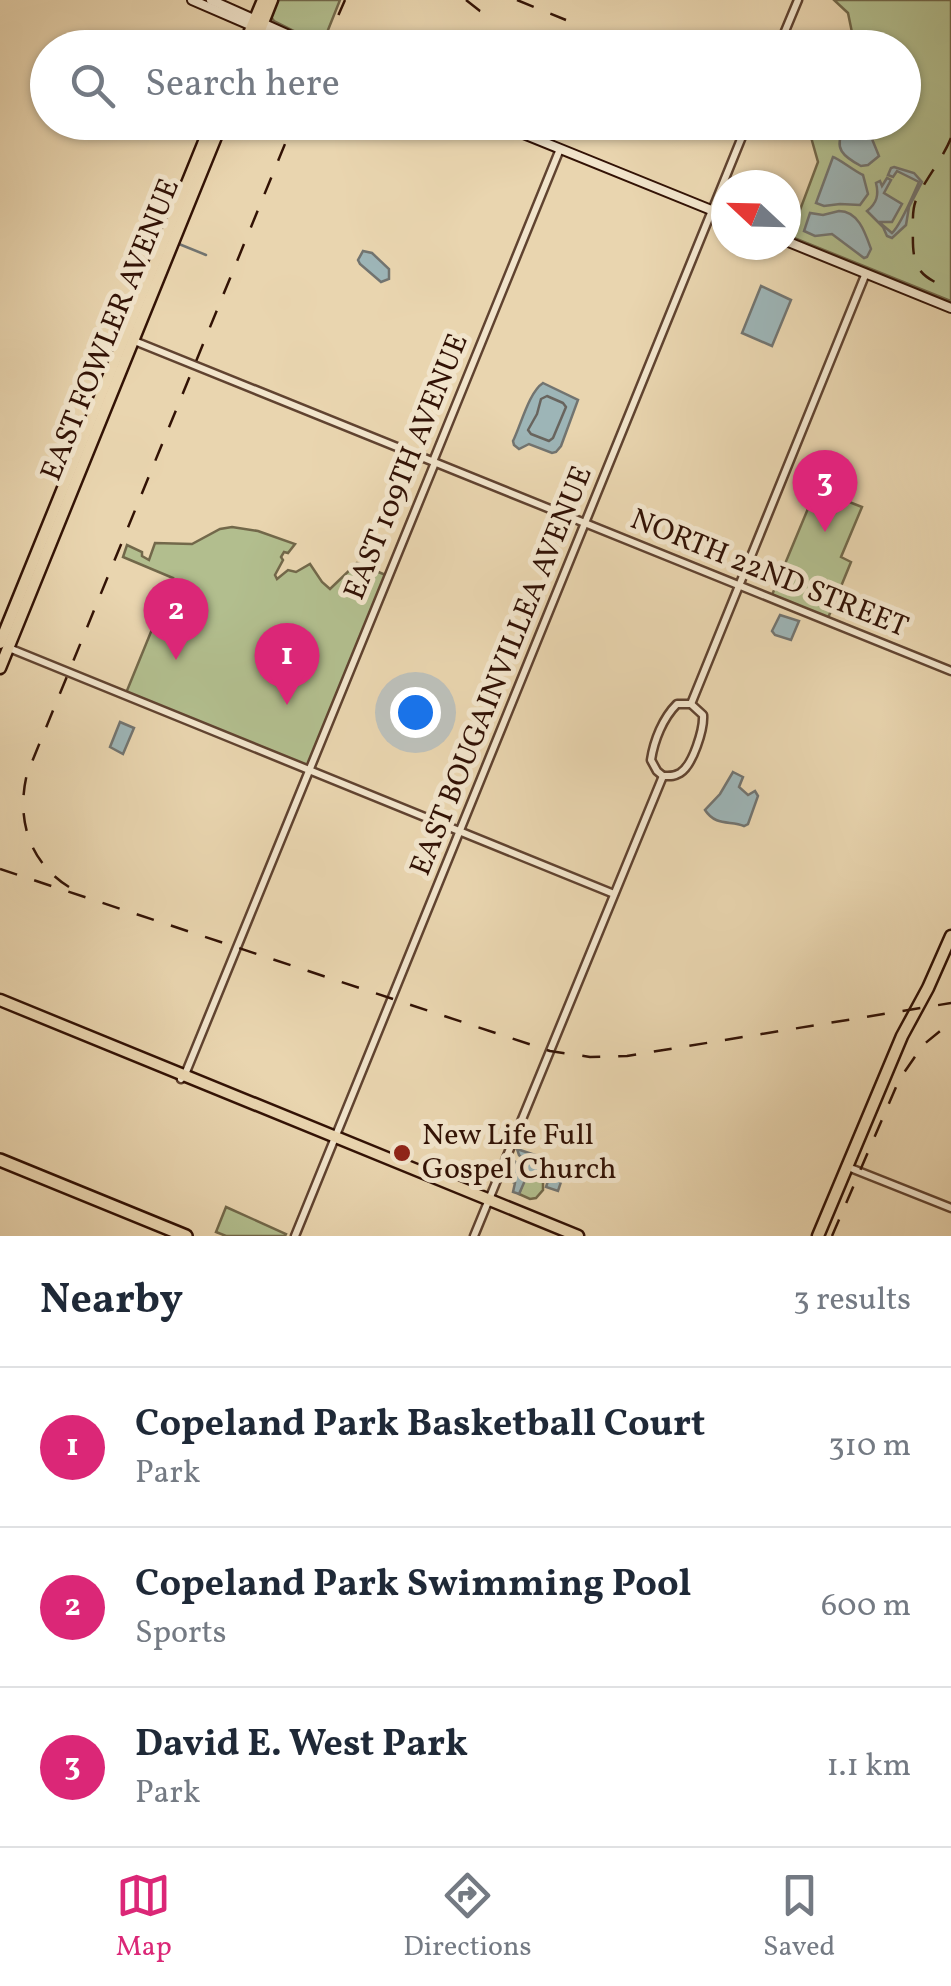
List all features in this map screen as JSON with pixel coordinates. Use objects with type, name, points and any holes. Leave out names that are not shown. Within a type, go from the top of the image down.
[{"type":"highway","points":[[0,1161],[186,1236]]},
{"type":"highway","points":[[0,1161],[168,1236]]},
{"type":"main road","points":[[192,0],[240,16],[264,17]]},
{"type":"main road","points":[[211,0],[240,16],[246,30]]},
{"type":"main road","points":[[240,16],[252,12],[287,30]]},
{"type":"main road","name":"EAST FOWLER AVENUE","points":[[0,668],[3,645],[129,338],[205,140]]},
{"type":"main road","name":"EAST FOWLER AVENUE","points":[[66,493],[72,467],[215,140]]},
{"type":"main road","points":[[538,140],[711,211]]},
{"type":"main road","points":[[180,227],[188,194],[186,187]]},
{"type":"main road","points":[[801,247],[951,308]]},
{"type":"main road","name":"EAST FOWLER AVENUE","points":[[3,645],[29,596],[36,568]]},
{"type":"main road","points":[[875,1109],[882,1082],[951,936]]},
{"type":"main road","points":[[822,1236],[875,1109],[951,952]]},
{"type":"main road","points":[[929,999],[935,974]]},
{"type":"main road","points":[[0,1003],[335,1139]]},
{"type":"main road","points":[[898,1061],[910,1022]]},
{"type":"main road","points":[[183,1077],[563,1236]]},
{"type":"main road","points":[[290,1124],[306,1124]]},
{"type":"main road","points":[[488,1203],[578,1236]]},
{"type":"street","points":[[786,30],[798,0]]},
{"type":"street","name":"EAST BOUGAINVILLEA AVENUE","points":[[729,170],[741,140]]},
{"type":"street","name":"EAST 109TH AVENUE","points":[[183,1077],[560,149]]},
{"type":"street","name":"EAST BOUGAINVILLEA AVENUE","points":[[295,1236],[711,213]]},
{"type":"street","points":[[691,704],[866,273]]},
{"type":"street","name":"NORTH 22ND STREET","points":[[129,338],[951,672]]},
{"type":"street","points":[[3,645],[614,894]]},
{"type":"street","points":[[677,704],[691,704],[702,715],[704,726],[687,766],[676,775],[663,776],[651,760],[659,732],[677,704]]},
{"type":"street","points":[[474,1236],[663,776]]},
{"type":"street","points":[[850,1168],[951,1208]]},
{"type":"green space","points":[[275,0],[340,0],[328,30],[292,30],[271,17]]},
{"type":"green space","points":[[834,0],[951,0],[951,301],[801,241],[801,207],[818,162],[812,140],[921,140],[921,30],[852,30],[848,13]]},
{"type":"green space","points":[[829,494],[862,507],[841,557],[851,562],[828,618],[772,595],[812,499],[825,504]]},
{"type":"green space","points":[[232,527],[295,544],[281,557],[277,579],[288,570],[296,572],[310,564],[330,589],[357,563],[388,576],[308,766],[126,693],[173,578],[123,557],[127,545],[149,560],[155,543],[192,544]]},
{"type":"green space","points":[[528,1175],[543,1182],[543,1190],[536,1198],[519,1194]]},
{"type":"green space","points":[[226,1207],[286,1234],[226,1236],[216,1232]]},
{"type":"water","points":[[872,140],[879,156],[861,166],[842,151],[840,142]]},
{"type":"water","points":[[833,157],[863,175],[868,194],[860,205],[816,203]]},
{"type":"water","points":[[894,167],[914,173],[922,182],[909,207],[906,225],[892,238],[867,211],[876,198],[876,183],[880,181],[882,186],[887,178],[891,180],[884,193],[902,204],[892,222],[879,222],[892,233],[899,223],[919,182],[897,171],[893,177],[888,175]]},
{"type":"water","points":[[839,211],[860,224],[871,249],[867,257],[832,234],[815,236],[804,231],[810,213]]},
{"type":"water","points":[[363,251],[372,253],[389,269],[389,279],[381,282],[360,264]]},
{"type":"water","points":[[761,286],[791,300],[772,346],[742,333]]},
{"type":"water","points":[[543,383],[578,400],[561,446],[552,453],[529,444],[519,449],[513,441],[529,401]]},
{"type":"water","points":[[780,615],[799,621],[791,640],[772,631]]},
{"type":"water","points":[[120,722],[134,728],[123,754],[110,747]]},
{"type":"water","points":[[733,772],[743,777],[739,787],[748,795],[755,791],[758,796],[744,826],[719,821],[705,810]]},
{"type":"water","points":[[517,1149],[535,1155],[535,1162],[543,1159],[566,1167],[558,1191],[546,1187],[548,1181],[538,1173],[527,1176],[519,1194],[513,1192],[515,1183],[506,1179],[512,1159],[520,1166],[525,1161]]},
{"type":"waterway","points":[[179,244],[206,255]]},
{"type":"railway","points":[[332,30],[345,0]]},
{"type":"railway","points":[[466,0],[493,16]]},
{"type":"railway","points":[[517,0],[566,20]]},
{"type":"railway","points":[[951,138],[916,200],[913,219],[914,253],[919,269],[951,289]]},
{"type":"railway","points":[[69,887],[44,865],[29,838],[23,807],[27,774],[287,140]]},
{"type":"railway","points":[[0,869],[550,1051],[590,1057],[627,1056],[951,1003]]},
{"type":"railway","points":[[832,1236],[899,1080],[923,1045],[951,1022]]},
{"type":"place","name":"David E. West Park","points":[[825,532]]},
{"type":"place","name":"Copeland Park Swimming Pool","points":[[176,660]]},
{"type":"place","name":"Copeland Park Basketball Court","points":[[287,705]]},
{"type":"place","name":"New Life Full Gospel Church","points":[[402,1153]]}]
